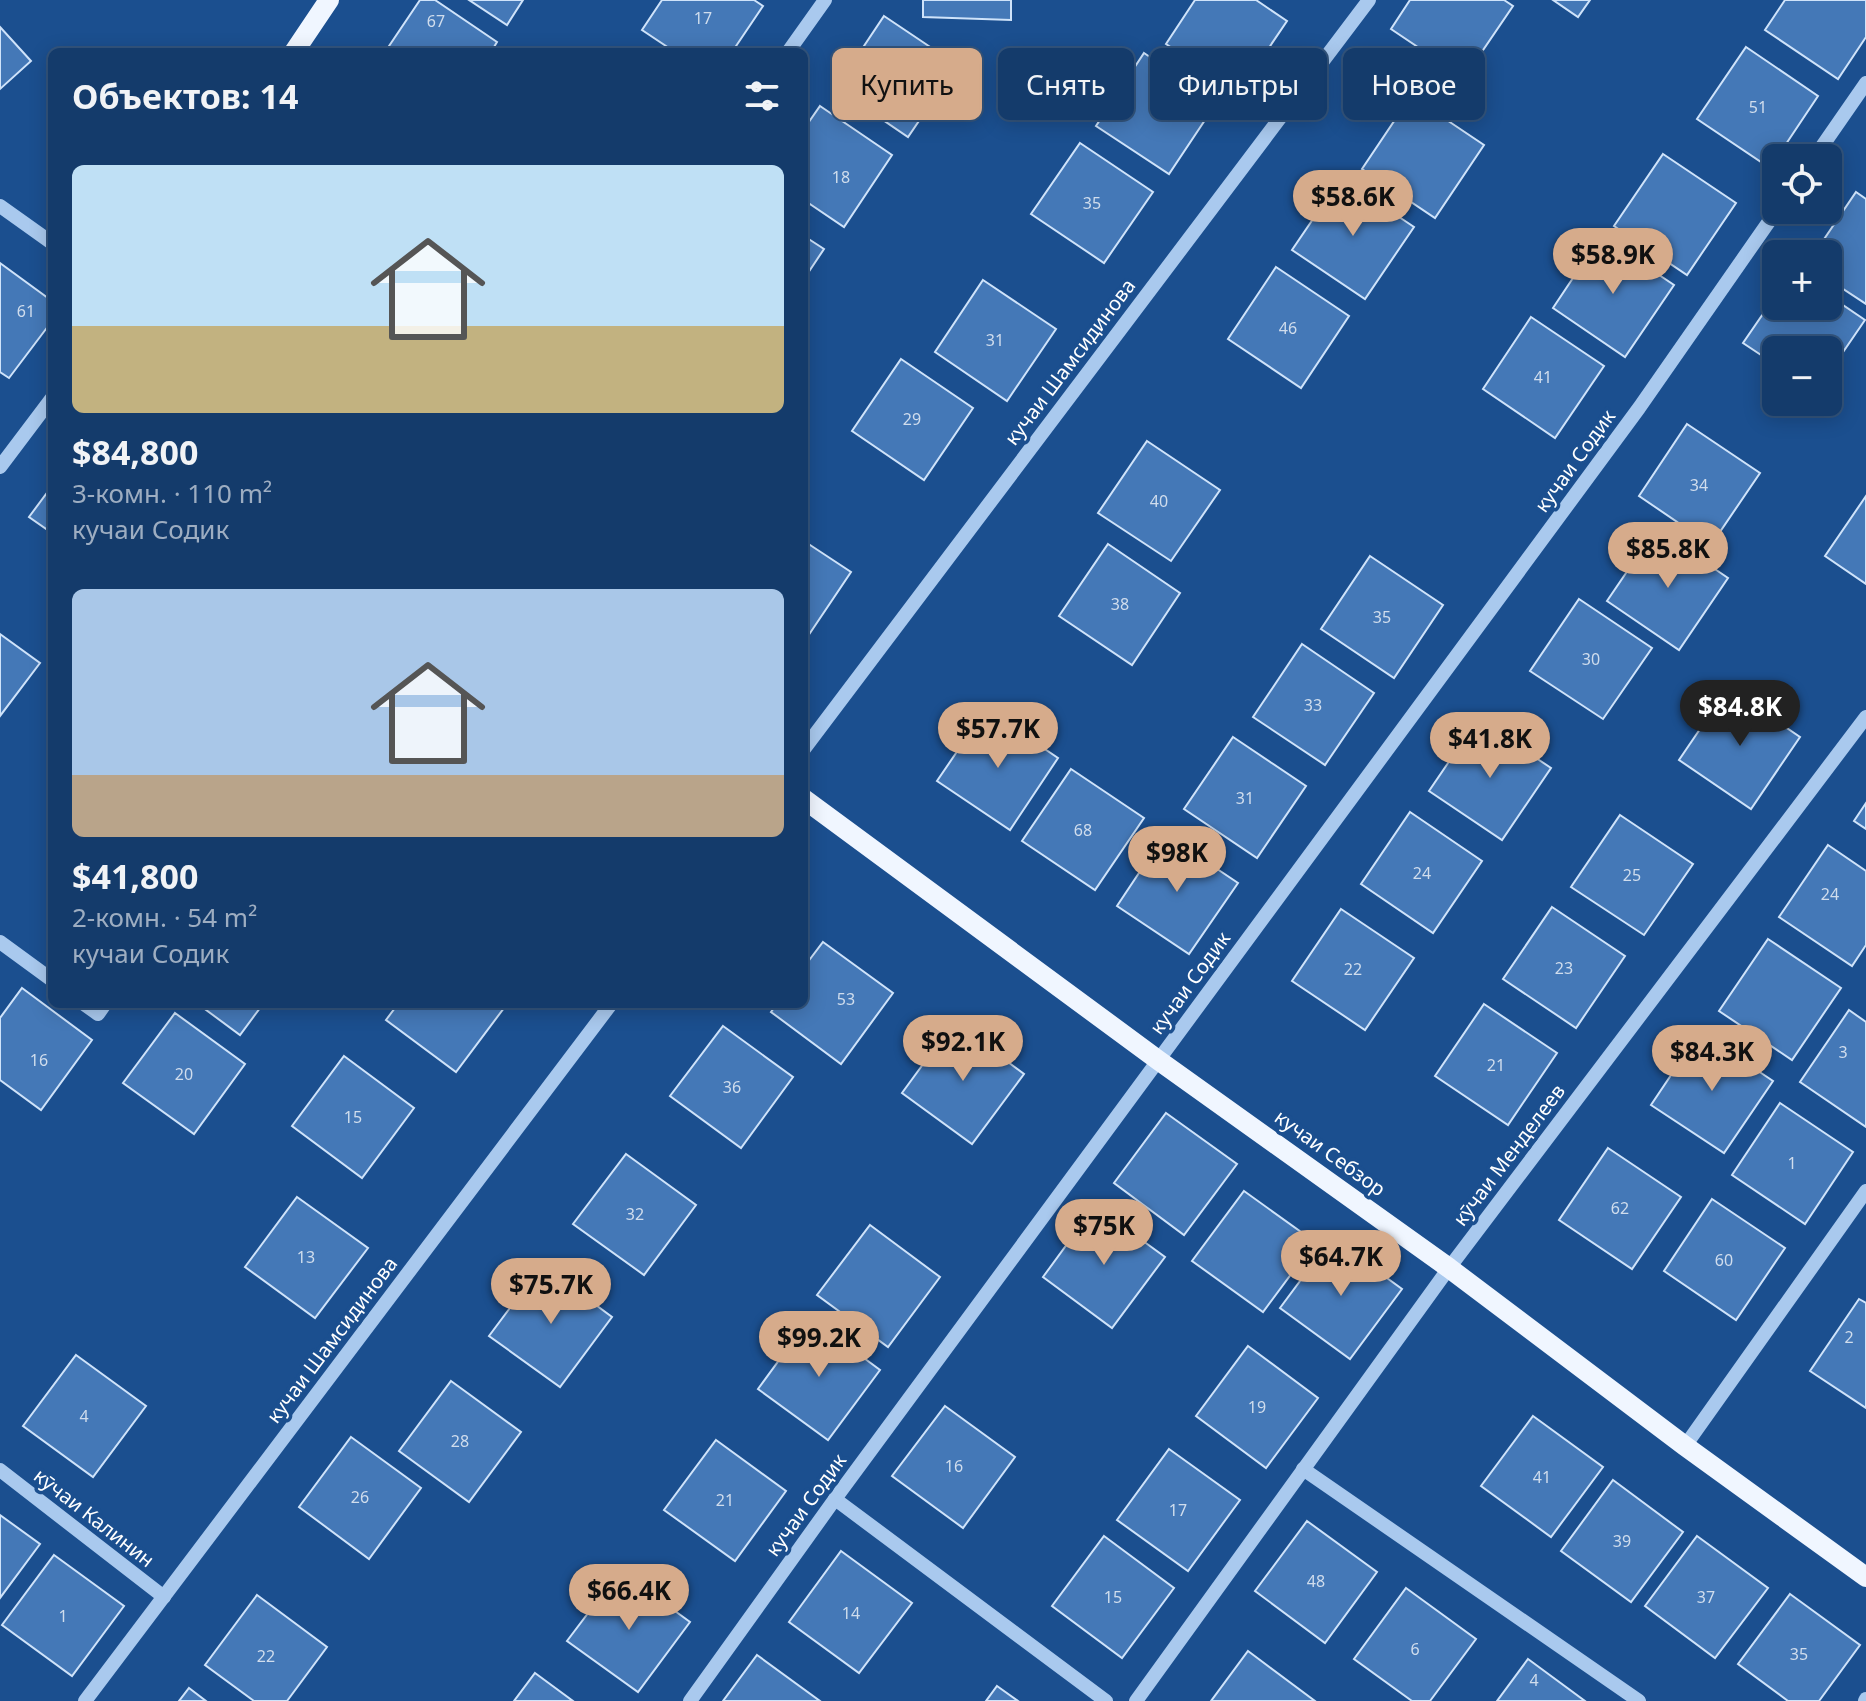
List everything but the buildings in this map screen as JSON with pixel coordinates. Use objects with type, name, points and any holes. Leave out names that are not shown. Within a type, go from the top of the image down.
[{"type":"main road","points":[[297,48],[329,0]]},
{"type":"main road","name":"кучаи Себзор","points":[[808,802],[1158,1060],[1449,1268],[1685,1446],[1866,1577]]},
{"type":"street","points":[[791,48],[825,0]]},
{"type":"street","name":"кучаи Шамсидинова","points":[[808,744],[1369,0]]},
{"type":"street","points":[[1824,144],[1866,83]]},
{"type":"street","points":[[0,206],[48,240]]},
{"type":"street","name":"кучаи Содик","points":[[690,1701],[835,1499],[1639,408],[1767,224]]},
{"type":"street","points":[[0,467],[48,403]]},
{"type":"street","name":"кӯчаи Менделеев","points":[[1136,1701],[1449,1268],[1866,717]]},
{"type":"street","points":[[0,942],[48,977]]},
{"type":"street","name":"кучаи Шамсидинова","points":[[85,1701],[608,1008]]},
{"type":"street","points":[[1685,1446],[1866,1191]]},
{"type":"street","points":[[1303,1469],[1639,1701]]},
{"type":"street","name":"кӯчаи Калинин","points":[[0,1470],[164,1597]]},
{"type":"street","points":[[835,1499],[1106,1701]]}]
